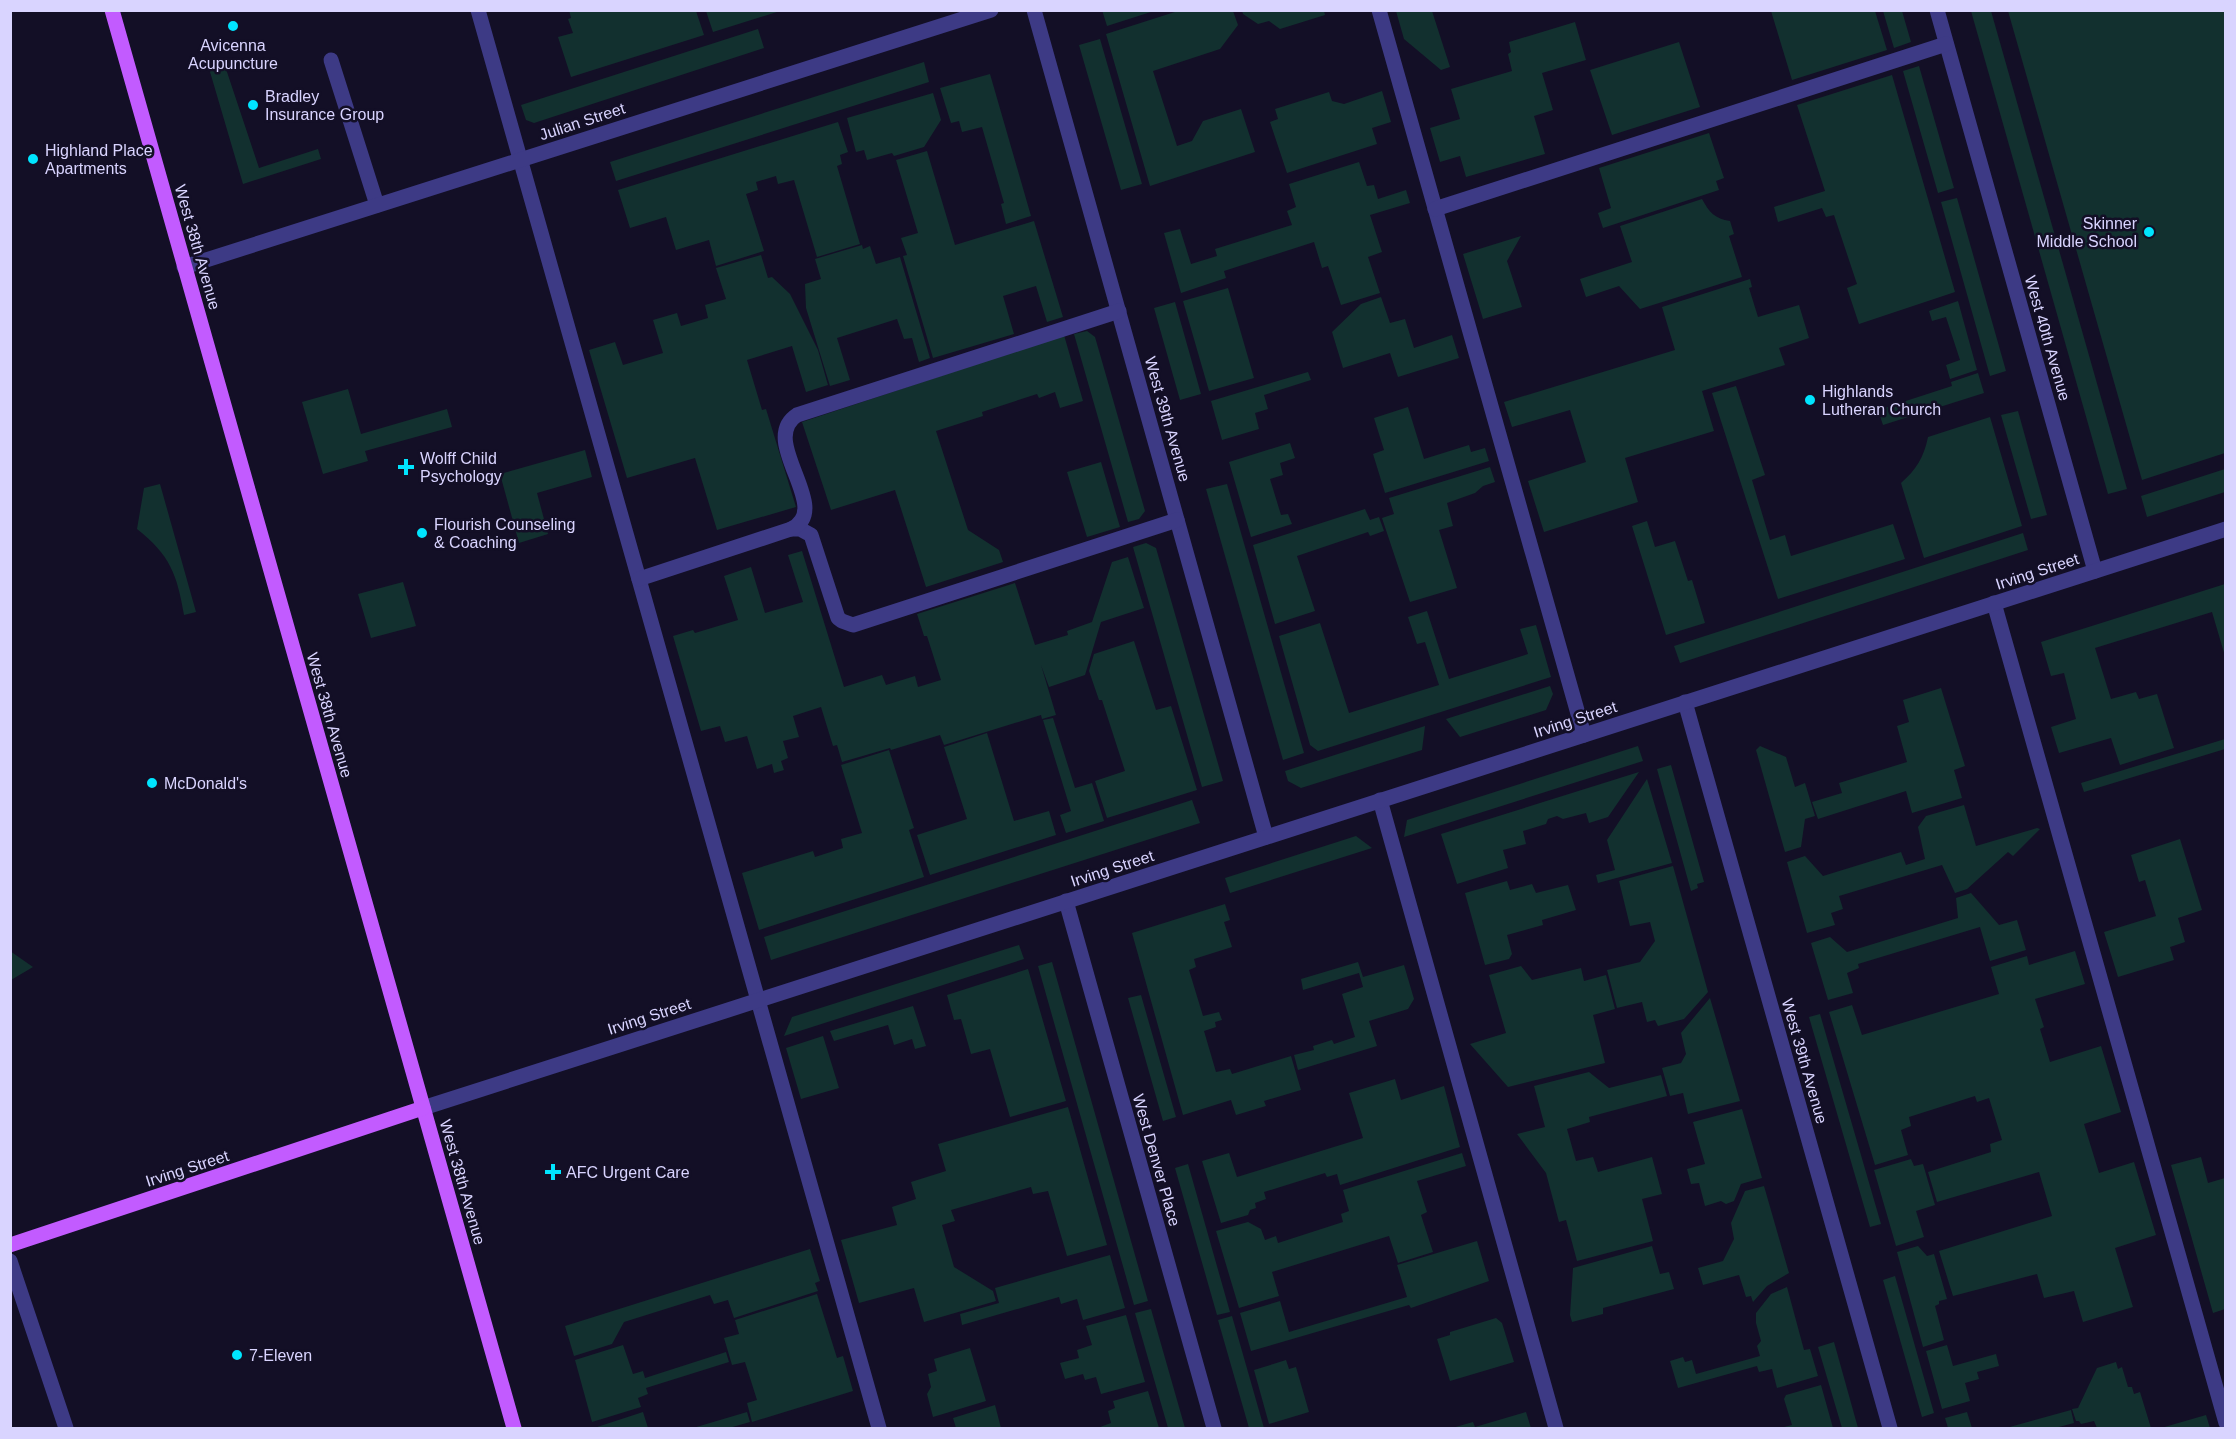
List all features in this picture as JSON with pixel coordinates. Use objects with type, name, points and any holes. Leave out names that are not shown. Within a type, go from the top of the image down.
[{"type":"main road","name":"West 38th Avenue","points":[[112,10],[514,1428]]},
{"type":"main road","name":"Irving Street","points":[[10,1245],[423,1108]]},
{"type":"street","points":[[478,10],[879,1428]]},
{"type":"street","name":"Julian Street","points":[[184,267],[991,10]]},
{"type":"street","name":"West 39th Avenue","points":[[1034,10],[1266,837]]},
{"type":"street","points":[[1378,10],[1584,735]]},
{"type":"street","name":"West 40th Avenue","points":[[1937,10],[2095,571]]},
{"type":"street","points":[[1435,209],[1946,44]]},
{"type":"street","points":[[331,60],[377,205]]},
{"type":"street","points":[[639,579],[791,529],[801,522],[806,510],[784,439],[787,425],[797,415],[1119,311]]},
{"type":"street","points":[[791,529],[800,529],[811,534],[838,618],[853,625],[1177,520]]},
{"type":"street","name":"Irving Street","points":[[423,1108],[2226,529]]},
{"type":"street","points":[[1994,603],[2226,1423]]},
{"type":"street","name":"West 39th Avenue","points":[[1685,702],[1890,1428]]},
{"type":"street","points":[[1380,800],[1556,1428]]},
{"type":"street","name":"West Denver Place","points":[[1066,901],[1214,1428]]},
{"type":"street","points":[[10,1261],[66,1428]]},
{"type":"green space","points":[[569,10],[696,11],[704,35],[571,77],[558,37],[573,33],[568,19],[571,18]]},
{"type":"green space","points":[[706,10],[780,11],[713,32]]},
{"type":"green space","points":[[1102,10],[1154,10],[1154,11],[1107,26]]},
{"type":"green space","points":[[1178,11],[1233,11],[1238,25],[1220,49],[1153,71],[1177,146],[1192,141],[1203,121],[1241,109],[1255,152],[1150,186],[1106,34]]},
{"type":"green space","points":[[1242,11],[1324,11],[1325,15],[1280,29],[1269,21],[1258,24]]},
{"type":"green space","points":[[1396,11],[1432,11],[1450,67],[1441,70],[1404,39]]},
{"type":"green space","points":[[1771,11],[1875,11],[1887,50],[1792,80]]},
{"type":"green space","points":[[1883,11],[1902,11],[1911,42],[1894,48]]},
{"type":"green space","points":[[1971,11],[1991,11],[2127,489],[2108,494]]},
{"type":"green space","name":"Skinner Middle School","points":[[2008,11],[2225,11],[2225,453],[2142,480]]},
{"type":"green space","points":[[1575,22],[1586,60],[1542,73],[1553,110],[1534,116],[1545,154],[1466,177],[1460,156],[1440,162],[1430,128],[1460,119],[1451,89],[1512,71],[1508,54],[1511,52],[1509,42]]},
{"type":"green space","points":[[758,29],[764,48],[534,123],[526,120],[521,105]]},
{"type":"green space","points":[[1100,39],[1142,184],[1121,190],[1079,45]]},
{"type":"green space","points":[[1679,42],[1700,107],[1612,135],[1590,70]]},
{"type":"green space","points":[[223,60],[259,168],[318,149],[321,159],[243,184],[208,65]]},
{"type":"green space","points":[[924,62],[929,82],[616,181],[610,162]]},
{"type":"green space","points":[[1919,66],[1954,188],[1938,193],[1903,71]]},
{"type":"green space","points":[[990,74],[1031,216],[1006,224],[1001,204],[1004,203],[982,127],[962,132],[959,121],[951,123],[940,88]]},
{"type":"green space","points":[[1892,75],[1955,292],[1859,324],[1847,288],[1857,284],[1834,215],[1826,217],[1822,208],[1778,222],[1774,207],[1825,191],[1797,105]]},
{"type":"green space","points":[[1382,91],[1391,122],[1372,128],[1377,144],[1287,173],[1270,122],[1278,119],[1275,109],[1329,92],[1332,101],[1344,104]]},
{"type":"green space","points":[[933,93],[941,120],[924,147],[894,156],[892,153],[867,160],[864,150],[856,152],[847,118]]},
{"type":"green space","points":[[838,122],[848,152],[840,155],[842,164],[837,166],[860,244],[817,257],[794,180],[778,184],[776,176],[756,182],[758,190],[746,194],[764,251],[716,266],[709,240],[676,250],[666,217],[630,228],[618,190]]},
{"type":"green space","points":[[1709,133],[1724,178],[1716,181],[1719,190],[1603,228],[1598,213],[1611,208],[1599,168]]},
{"type":"green space","points":[[927,151],[955,245],[1034,221],[1063,317],[1047,322],[1036,286],[1003,296],[1014,334],[933,358],[903,256],[907,255],[901,238],[918,233],[896,160]]},
{"type":"green space","points":[[1359,162],[1367,186],[1374,185],[1378,199],[1406,190],[1410,203],[1370,215],[1382,252],[1368,257],[1380,293],[1341,305],[1328,266],[1322,268],[1314,242],[1224,271],[1226,278],[1181,293],[1164,233],[1180,229],[1191,264],[1217,256],[1215,249],[1292,225],[1287,211],[1296,207],[1289,184]]},
{"type":"green space","points":[[1957,198],[2006,371],[1990,376],[1941,202]]},
{"type":"green space","points":[[1702,199],[1713,214],[1720,219],[1730,221],[1734,234],[1729,236],[1742,277],[1640,309],[1619,286],[1586,297],[1580,279],[1632,262],[1620,226]]},
{"type":"green space","points":[[1521,236],[1507,261],[1522,307],[1483,319],[1463,254]]},
{"type":"green space","points":[[862,245],[863,249],[870,246],[876,264],[900,257],[930,358],[919,362],[912,338],[904,339],[897,319],[837,338],[850,380],[830,386],[806,308],[805,284],[821,279],[815,259]]},
{"type":"green space","points":[[761,255],[768,278],[772,277],[790,294],[818,350],[828,385],[806,392],[792,346],[747,360],[762,410],[766,409],[796,507],[717,530],[695,458],[627,478],[589,350],[615,342],[623,365],[663,353],[653,320],[677,313],[681,326],[708,318],[705,305],[726,299],[716,268]]},
{"type":"green space","points":[[1750,279],[1752,287],[1749,288],[1758,317],[1799,305],[1809,338],[1779,348],[1785,365],[1702,391],[1714,431],[1625,458],[1638,502],[1544,532],[1528,481],[1586,462],[1570,410],[1512,427],[1504,402],[1675,350],[1662,307]]},
{"type":"green space","points":[[1228,288],[1254,378],[1209,391],[1183,301]]},
{"type":"green space","points":[[1381,297],[1390,323],[1405,319],[1414,348],[1452,335],[1459,358],[1398,377],[1390,353],[1343,368],[1332,332],[1361,304]]},
{"type":"green space","points":[[1958,301],[1977,370],[1950,379],[1946,365],[1960,360],[1946,317],[1932,321],[1929,311]]},
{"type":"green space","points":[[1175,302],[1201,394],[1180,400],[1154,308]]},
{"type":"green space","points":[[1087,331],[1095,337],[1145,511],[1139,519],[1128,522],[1074,334]]},
{"type":"green space","points":[[1064,335],[1083,401],[1060,408],[1055,392],[1039,398],[1037,394],[982,412],[983,416],[936,431],[968,530],[999,550],[1003,562],[926,587],[895,490],[831,510],[802,422]]},
{"type":"green space","points":[[1308,372],[1311,380],[1264,395],[1268,409],[1255,413],[1259,429],[1222,440],[1211,401]]},
{"type":"green space","points":[[1978,373],[1984,393],[1883,425],[1878,410],[1952,386],[1951,382]]},
{"type":"green space","points":[[1736,386],[1765,475],[1752,480],[1770,540],[1785,535],[1791,556],[1893,524],[1905,559],[1778,599],[1712,393]]},
{"type":"green space","points":[[348,389],[361,434],[447,409],[452,427],[365,451],[368,461],[323,474],[302,402]]},
{"type":"green space","points":[[1408,407],[1424,459],[1469,445],[1471,452],[1485,448],[1489,461],[1385,493],[1373,454],[1384,450],[1374,418]]},
{"type":"green space","points":[[2018,411],[2047,515],[2031,519],[2001,415]]},
{"type":"green space","points":[[1990,417],[2022,526],[1924,558],[1901,483],[1919,463],[1928,437]]},
{"type":"green space","points":[[1290,443],[1295,458],[1280,463],[1283,475],[1270,479],[1281,515],[1288,514],[1292,524],[1251,537],[1229,462]]},
{"type":"green space","points":[[585,450],[592,477],[537,493],[548,534],[519,543],[500,474]]},
{"type":"green space","points":[[1101,462],[1120,527],[1087,537],[1067,472]]},
{"type":"green space","points":[[1490,467],[1495,482],[1483,486],[1475,493],[1447,503],[1453,526],[1439,530],[1457,588],[1410,602],[1382,518],[1394,514],[1389,498]]},
{"type":"green space","points":[[2225,469],[2225,492],[2147,517],[2141,496]]},
{"type":"green space","points":[[160,484],[196,612],[184,615],[170,566],[157,548],[137,529],[144,488]]},
{"type":"green space","points":[[1227,484],[1304,753],[1283,760],[1206,489]]},
{"type":"green space","points":[[1365,509],[1370,520],[1379,517],[1384,531],[1370,536],[1368,532],[1297,556],[1315,611],[1275,624],[1253,545]]},
{"type":"green space","points":[[1647,521],[1655,547],[1675,541],[1688,581],[1692,580],[1705,623],[1666,635],[1632,526]]},
{"type":"green space","points":[[2023,533],[2028,550],[1680,663],[1674,646]]},
{"type":"green space","points":[[1146,543],[1156,548],[1223,781],[1202,787],[1133,547]]},
{"type":"green space","points":[[802,551],[844,687],[882,675],[886,685],[915,676],[918,687],[941,680],[927,636],[924,636],[917,614],[1015,583],[1035,645],[1068,635],[1067,631],[1092,622],[1112,562],[1128,557],[1144,608],[1101,622],[1085,675],[1049,687],[1041,665],[1056,715],[1042,719],[1041,715],[944,745],[940,735],[842,762],[837,745],[833,746],[821,707],[793,716],[799,737],[783,741],[788,758],[781,761],[784,770],[774,773],[772,764],[757,769],[747,736],[725,742],[720,726],[701,731],[673,636],[693,630],[695,633],[738,620],[724,576],[751,567],[765,613],[803,602],[788,555]]},
{"type":"green space","points":[[403,582],[416,626],[371,638],[358,594]]},
{"type":"green space","points":[[2225,584],[2225,656],[2212,612],[2095,648],[2111,699],[2136,692],[2139,699],[2157,694],[2174,748],[2120,765],[2111,738],[2059,753],[2051,727],[2076,719],[2064,673],[2051,676],[2041,642]]},
{"type":"green space","points":[[1427,611],[1449,679],[1528,654],[1520,629],[1536,625],[1551,677],[1318,751],[1310,745],[1279,636],[1320,623],[1349,713],[1439,685],[1425,642],[1417,644],[1408,617]]},
{"type":"green space","points":[[1134,641],[1156,710],[1171,706],[1197,790],[1107,818],[1095,781],[1125,771],[1102,700],[1099,700],[1089,671],[1094,654]]},
{"type":"green space","points":[[1550,686],[1553,694],[1546,710],[1460,737],[1446,719]]},
{"type":"green space","points":[[1941,688],[1965,766],[1954,770],[1962,798],[1912,813],[1906,791],[1818,819],[1812,802],[1842,793],[1839,783],[1907,762],[1897,726],[1909,722],[1903,700]]},
{"type":"green space","points":[[1053,718],[1075,788],[1092,783],[1104,821],[1066,833],[1060,815],[1071,811],[1043,720]]},
{"type":"green space","points":[[1425,726],[1422,750],[1301,788],[1288,781],[1285,771]]},
{"type":"green space","points":[[987,733],[1014,821],[1049,811],[1056,835],[930,875],[917,835],[967,819],[944,747]]},
{"type":"green space","points":[[2225,739],[2225,749],[2084,792],[2081,783]]},
{"type":"green space","points":[[1638,746],[1643,761],[1404,837],[1407,820]]},
{"type":"green space","points":[[1760,746],[1786,757],[1795,787],[1805,783],[1815,816],[1805,819],[1801,847],[1785,852],[1756,750]]},
{"type":"green space","points":[[889,750],[914,828],[909,830],[924,877],[759,930],[742,873],[813,851],[815,857],[843,848],[841,839],[862,833],[841,765]]},
{"type":"green space","points":[[1671,765],[1704,882],[1697,884],[1698,888],[1691,891],[1657,769]]},
{"type":"green space","points":[[1639,772],[1608,817],[1589,823],[1586,813],[1563,819],[1557,816],[1548,819],[1546,824],[1523,831],[1526,844],[1503,850],[1508,868],[1457,884],[1441,834]]},
{"type":"green space","points":[[1647,779],[1672,863],[1598,883],[1596,875],[1615,870],[1607,840]]},
{"type":"green space","points":[[1192,800],[1200,823],[771,960],[764,937]]},
{"type":"green space","points":[[1964,805],[1976,846],[2040,829],[2013,856],[2008,852],[1967,889],[1955,893],[1942,865],[1839,896],[1843,909],[1831,913],[1835,925],[1807,933],[1787,862],[1805,856],[1823,876],[1901,852],[1906,865],[1925,859],[1918,827],[1926,816]]},
{"type":"green space","points":[[1356,836],[1372,848],[1230,893],[1225,878]]},
{"type":"green space","points":[[2180,839],[2202,910],[2178,918],[2185,942],[2170,947],[2174,960],[2118,977],[2104,932],[2156,916],[2145,880],[2139,882],[2131,855]]},
{"type":"green space","points":[[1673,866],[1708,992],[1684,1019],[1658,1026],[1655,1020],[1647,1022],[1642,1002],[1617,1008],[1607,970],[1640,962],[1655,941],[1650,922],[1630,926],[1619,881]]},
{"type":"green space","points":[[1507,881],[1510,890],[1532,884],[1536,893],[1568,885],[1576,910],[1542,920],[1543,925],[1507,935],[1512,954],[1509,959],[1485,965],[1465,893]]},
{"type":"green space","points":[[1971,893],[1999,925],[2017,920],[2026,950],[1990,961],[1980,927],[1858,964],[1859,968],[1847,973],[1853,993],[1828,1000],[1811,943],[1830,937],[1847,952],[1958,918],[1956,898]]},
{"type":"green space","points":[[1225,904],[1230,920],[1224,922],[1232,947],[1194,959],[1196,967],[1189,970],[1203,1016],[1219,1012],[1222,1020],[1215,1022],[1216,1027],[1204,1031],[1216,1072],[1230,1069],[1232,1074],[1291,1056],[1301,1090],[1264,1101],[1266,1106],[1236,1115],[1231,1100],[1183,1115],[1132,933]]},
{"type":"green space","points":[[1019,945],[1024,959],[784,1036],[792,1017]]},
{"type":"green space","points":[[10,951],[33,967],[11,980],[10,980]]},
{"type":"green space","points":[[2075,951],[2085,984],[2035,999],[2044,1027],[2040,1029],[2050,1062],[2101,1046],[2121,1112],[2084,1124],[2099,1173],[2134,1162],[2156,1235],[2115,1248],[2133,1307],[2083,1322],[2074,1291],[2044,1298],[2037,1274],[1953,1296],[1939,1251],[2052,1216],[2039,1172],[1937,1202],[1928,1172],[1991,1152],[1990,1144],[2002,1140],[1989,1098],[1977,1102],[1975,1096],[1909,1117],[1911,1126],[1901,1130],[1908,1155],[1875,1165],[1829,1012],[1852,1005],[1862,1035],[1999,994],[1991,967],[2027,956],[2029,965]]},
{"type":"green space","points":[[1052,962],[1148,1301],[1134,1305],[1038,966]]},
{"type":"green space","points":[[1358,962],[1363,977],[1404,965],[1414,999],[1408,1009],[1369,1021],[1377,1046],[1298,1070],[1294,1055],[1314,1050],[1313,1046],[1332,1040],[1334,1044],[1355,1037],[1342,994],[1363,987],[1359,973],[1303,990],[1301,979]]},
{"type":"green space","points":[[1521,966],[1532,980],[1581,968],[1584,981],[1606,975],[1615,1009],[1593,1015],[1605,1063],[1508,1087],[1470,1044],[1506,1033],[1489,975]]},
{"type":"green space","points":[[1028,969],[1066,1101],[1010,1117],[990,1049],[971,1054],[961,1019],[954,1020],[947,995]]},
{"type":"green space","points":[[1141,995],[1176,1117],[1163,1121],[1128,998]]},
{"type":"green space","points":[[1710,998],[1740,1101],[1688,1114],[1683,1093],[1670,1096],[1662,1068],[1681,1063],[1686,1054],[1681,1033]]},
{"type":"green space","points":[[913,1006],[926,1046],[915,1049],[912,1039],[894,1045],[888,1025],[834,1041],[830,1031]]},
{"type":"green space","points":[[1820,1014],[1881,1224],[1870,1227],[1809,1017]]},
{"type":"green space","points":[[823,1036],[839,1088],[801,1099],[786,1048]]},
{"type":"green space","points":[[1589,1072],[1609,1088],[1661,1075],[1667,1096],[1589,1117],[1590,1122],[1567,1129],[1576,1161],[1593,1157],[1598,1172],[1652,1157],[1662,1194],[1642,1199],[1653,1241],[1577,1261],[1566,1220],[1559,1222],[1546,1173],[1517,1134],[1545,1127],[1534,1086]]},
{"type":"green space","points":[[1395,1079],[1401,1100],[1444,1086],[1460,1147],[1340,1185],[1337,1174],[1327,1177],[1325,1173],[1264,1192],[1266,1199],[1255,1203],[1256,1208],[1250,1210],[1248,1215],[1221,1223],[1202,1161],[1229,1153],[1237,1177],[1363,1138],[1349,1093]]},
{"type":"green space","points":[[1068,1107],[1107,1245],[1067,1256],[1048,1191],[1033,1194],[1031,1187],[951,1210],[955,1221],[942,1225],[954,1267],[993,1291],[996,1301],[924,1322],[914,1288],[859,1303],[841,1240],[897,1225],[892,1207],[916,1199],[911,1182],[946,1171],[938,1144]]},
{"type":"green space","points":[[1742,1109],[1762,1178],[1741,1184],[1734,1201],[1726,1204],[1721,1201],[1705,1206],[1699,1183],[1691,1184],[1687,1169],[1705,1164],[1693,1122]]},
{"type":"green space","points":[[1462,1153],[1466,1166],[1417,1181],[1427,1212],[1421,1215],[1433,1252],[1398,1263],[1389,1236],[1272,1272],[1279,1296],[1239,1308],[1216,1231],[1248,1222],[1261,1229],[1265,1240],[1276,1236],[1278,1243],[1343,1222],[1341,1214],[1349,1211],[1343,1190]]},
{"type":"green space","points":[[2201,1157],[2208,1183],[2225,1178],[2225,1309],[2213,1313],[2171,1165]]},
{"type":"green space","points":[[1911,1159],[1914,1166],[1923,1164],[1935,1205],[1916,1211],[1924,1237],[1896,1246],[1874,1170]]},
{"type":"green space","points":[[1188,1164],[1230,1312],[1217,1315],[1175,1168]]},
{"type":"green space","points":[[1764,1186],[1789,1273],[1767,1286],[1753,1302],[1751,1296],[1746,1297],[1739,1275],[1703,1285],[1698,1268],[1723,1261],[1734,1239],[1731,1223],[1745,1191]]},
{"type":"green space","points":[[1477,1241],[1489,1281],[1411,1308],[1409,1305],[1251,1351],[1240,1313],[1280,1301],[1289,1332],[1407,1297],[1397,1265]]},
{"type":"green space","points":[[1652,1246],[1660,1274],[1669,1272],[1674,1289],[1603,1308],[1603,1314],[1572,1322],[1570,1315],[1573,1268]]},
{"type":"green space","points":[[1918,1246],[1927,1256],[1934,1254],[1947,1299],[1939,1301],[1939,1304],[1935,1306],[1944,1340],[1923,1347],[1897,1252]]},
{"type":"green space","points":[[810,1249],[820,1281],[815,1283],[818,1291],[734,1318],[728,1300],[714,1304],[710,1295],[624,1322],[612,1344],[574,1356],[565,1326]]},
{"type":"green space","points":[[1110,1255],[1125,1308],[1083,1320],[1077,1299],[1061,1304],[1059,1297],[962,1325],[960,1314],[999,1303],[995,1288]]},
{"type":"green space","points":[[1895,1276],[1934,1413],[1922,1417],[1883,1280]]},
{"type":"green space","points":[[1787,1287],[1804,1350],[1810,1349],[1818,1376],[1777,1388],[1772,1369],[1759,1372],[1757,1366],[1678,1388],[1670,1361],[1683,1357],[1685,1362],[1692,1360],[1696,1374],[1760,1356],[1757,1346],[1761,1341],[1756,1313],[1771,1294]]},
{"type":"green space","points":[[817,1294],[837,1358],[843,1356],[853,1391],[752,1422],[747,1403],[757,1400],[745,1362],[732,1365],[724,1338],[739,1334],[735,1320]]},
{"type":"green space","points":[[1151,1309],[1185,1428],[1168,1428],[1135,1313]]},
{"type":"green space","points":[[1126,1315],[1145,1382],[1101,1394],[1096,1377],[1085,1380],[1083,1374],[1065,1379],[1060,1363],[1079,1358],[1077,1350],[1092,1345],[1086,1326]]},
{"type":"green space","points":[[1232,1316],[1264,1428],[1249,1428],[1218,1320]]},
{"type":"green space","points":[[1496,1318],[1502,1323],[1514,1362],[1450,1381],[1437,1339],[1450,1335],[1450,1332]]},
{"type":"green space","points":[[1834,1342],[1858,1428],[1842,1428],[1818,1347]]},
{"type":"green space","points":[[623,1345],[633,1374],[643,1371],[645,1378],[726,1352],[729,1362],[646,1388],[648,1394],[638,1398],[641,1407],[592,1422],[575,1360]]},
{"type":"green space","points":[[1947,1345],[1953,1366],[1996,1354],[1999,1366],[1977,1372],[1979,1379],[1965,1383],[1970,1401],[1942,1409],[1926,1351]]},
{"type":"green space","points":[[970,1348],[986,1401],[933,1417],[927,1394],[931,1387],[928,1374],[937,1371],[934,1359]]},
{"type":"green space","points":[[1286,1360],[1289,1369],[1296,1367],[1309,1412],[1269,1424],[1254,1370]]},
{"type":"green space","points":[[2116,1362],[2118,1369],[2122,1367],[2128,1387],[2132,1387],[2134,1394],[2140,1392],[2151,1428],[2097,1428],[2094,1421],[2081,1424],[2076,1421],[2072,1409],[2078,1408],[2097,1368]]},
{"type":"green space","points":[[1821,1385],[1833,1428],[1780,1428],[1792,1425],[1784,1399],[1786,1395]]},
{"type":"green space","points":[[1148,1391],[1159,1428],[1100,1428],[1111,1423],[1108,1411],[1115,1408],[1113,1401]]},
{"type":"green space","points":[[995,1405],[1001,1428],[956,1428],[953,1418]]},
{"type":"green space","points":[[2071,1410],[2074,1423],[2055,1428],[2006,1428]]},
{"type":"green space","points":[[643,1412],[648,1428],[594,1428]]},
{"type":"green space","points":[[747,1412],[750,1422],[729,1428],[693,1428]]},
{"type":"green space","points":[[1526,1412],[1531,1428],[1452,1428],[1473,1422],[1475,1427]]},
{"type":"green space","points":[[1967,1412],[1972,1428],[1948,1428],[1945,1418]]},
{"type":"green space","points":[[2206,1415],[2210,1428],[2161,1428]]},
{"type":"place","name":"Avicenna Acupuncture","points":[[233,26]]},
{"type":"place","name":"Bradley Insurance Group","points":[[253,105]]},
{"type":"place","name":"Highland Place Apartments","points":[[33,159]]},
{"type":"place","name":"Skinner Middle School","points":[[2149,232]]},
{"type":"place","name":"Highlands Lutheran Church","points":[[1810,400]]},
{"type":"place","name":"Wolff Child Psychology","points":[[406,467]]},
{"type":"place","name":"Flourish Counseling & Coaching","points":[[422,533]]},
{"type":"place","name":"McDonald's","points":[[152,783]]},
{"type":"place","name":"AFC Urgent Care","points":[[553,1172]]},
{"type":"place","name":"7-Eleven","points":[[237,1355]]}]
